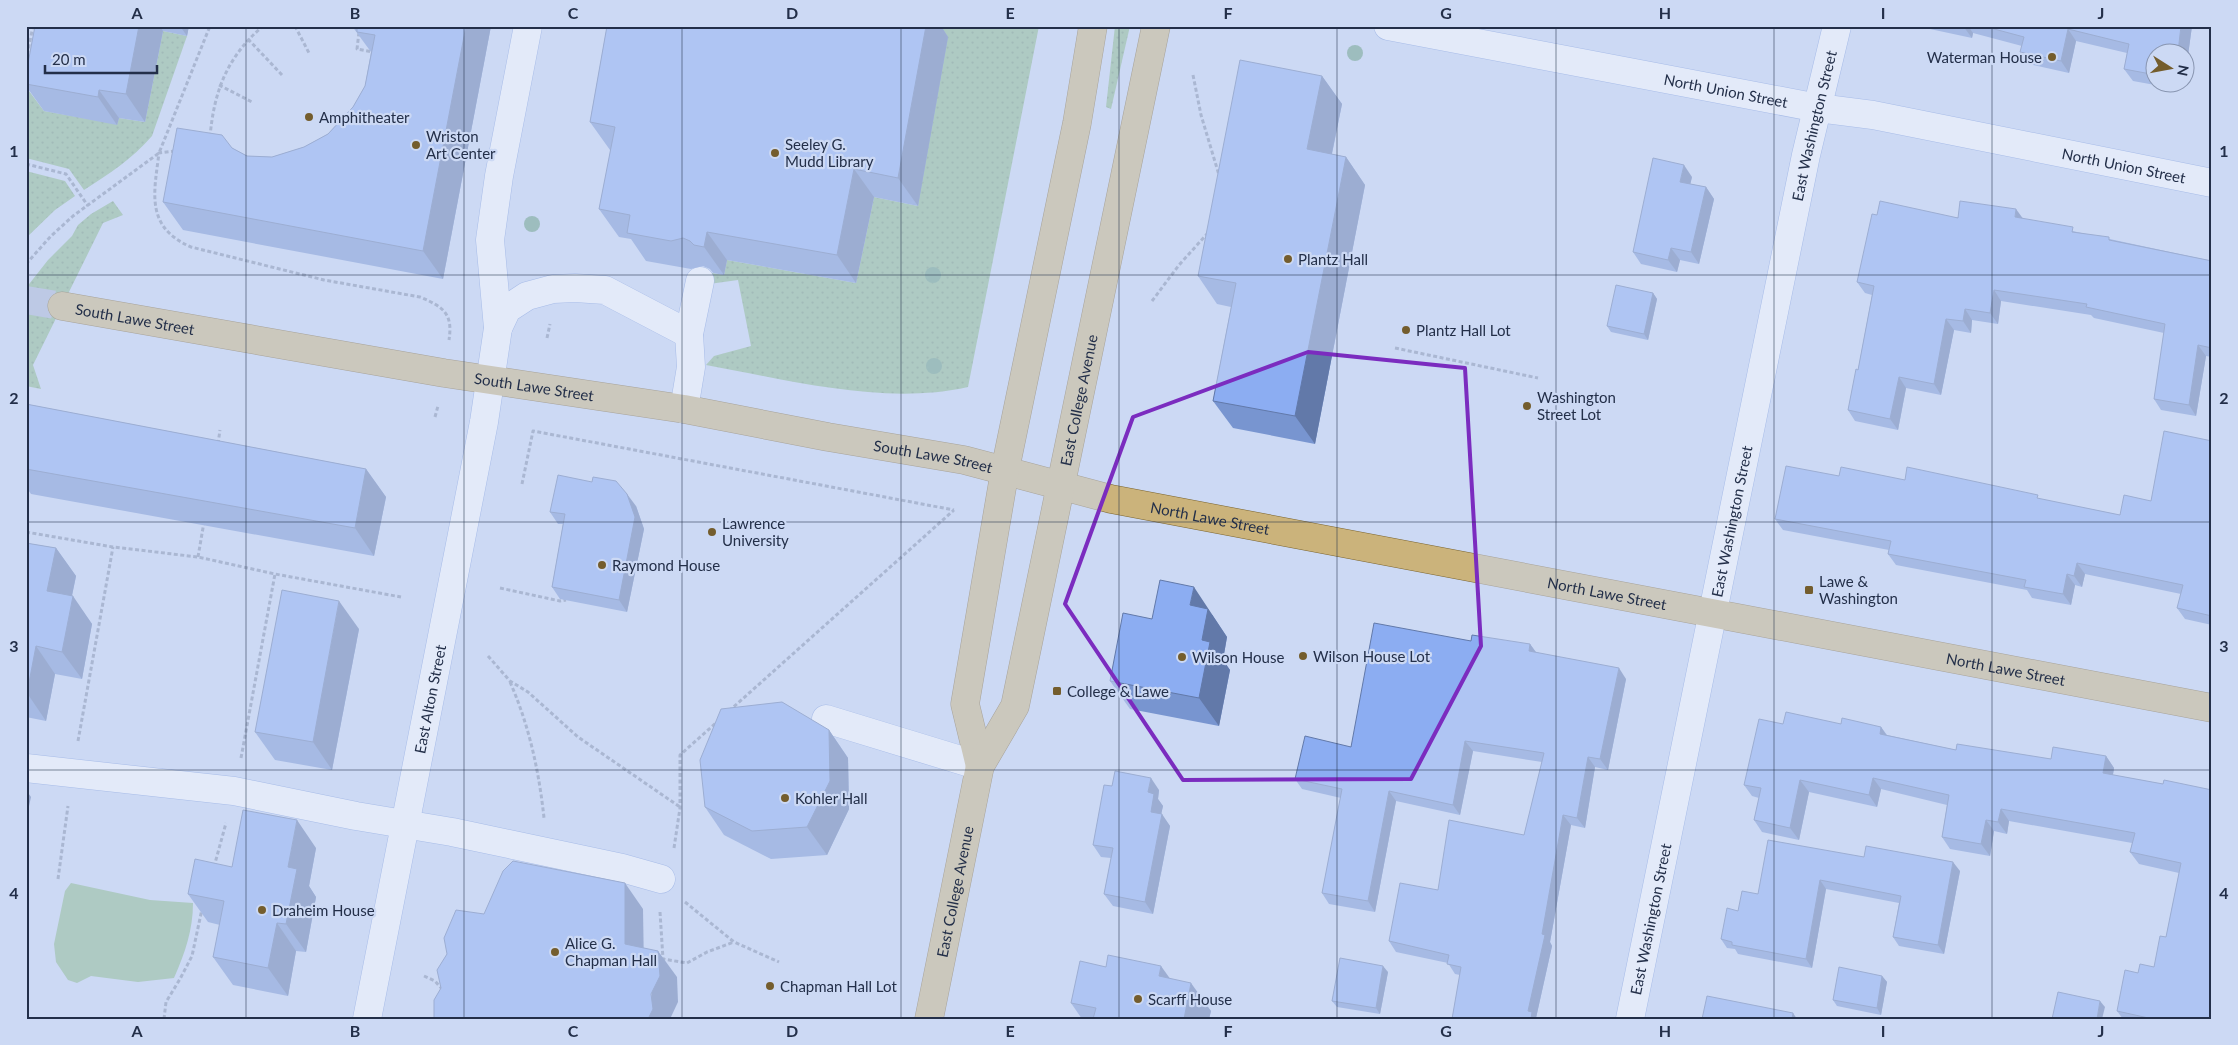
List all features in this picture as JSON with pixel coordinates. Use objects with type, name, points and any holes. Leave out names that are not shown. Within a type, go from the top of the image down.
[{"type":"main road","name":"East College Avenue","points":[[980,766],[965,704],[1005,470],[1077,124],[1094,26]]},
{"type":"main road","name":"East College Avenue","points":[[929,1019],[980,766],[1015,706],[1156,26]]},
{"type":"main road","name":"South Lawe Street","points":[[62,306],[490,380],[684,409],[828,437],[964,460],[1005,470]]},
{"type":"main road","name":"North Lawe Street","points":[[1005,470],[1060,487],[1110,499],[2212,708]]},
{"type":"street","points":[[498,328],[490,240],[499,176],[528,26]]},
{"type":"street","name":"North Union Street","points":[[1388,26],[1818,108],[1873,115],[2212,183]]},
{"type":"street","name":"East Washington Street","points":[[1630,1019],[1800,184],[1837,26]]},
{"type":"street","points":[[684,409],[691,367],[689,334],[700,281]]},
{"type":"street","points":[[498,328],[507,310],[526,296],[553,289],[575,288],[605,290],[689,334]]},
{"type":"street","name":"East Alton Street","points":[[367,1019],[484,422],[498,328]]},
{"type":"street","points":[[826,719],[980,766]]},
{"type":"street","points":[[26,768],[234,791],[406,825],[452,832],[548,854],[622,868],[661,879]]},
{"type":"path","points":[[26,61],[34,26]]},
{"type":"path","points":[[210,26],[159,153],[153,196],[157,215],[170,234],[180,242],[191,247],[317,279],[420,297],[433,302],[447,313],[450,320],[450,334]]},
{"type":"path","points":[[210,142],[212,116],[219,85],[232,61],[248,38],[263,26]]},
{"type":"path","points":[[295,26],[309,53]]},
{"type":"path","points":[[358,26],[360,32],[357,49],[377,52]]},
{"type":"path","points":[[248,38],[282,75]]},
{"type":"path","points":[[1193,75],[1201,116],[1219,175],[1218,184]]},
{"type":"path","points":[[219,85],[252,102]]},
{"type":"path","points":[[26,264],[51,236],[159,153],[184,151]]},
{"type":"path","points":[[26,164],[66,174],[88,206]]},
{"type":"path","points":[[1152,301],[1179,265],[1210,231]]},
{"type":"path","points":[[1395,348],[1538,378]]},
{"type":"path","points":[[217,449],[220,430]]},
{"type":"path","points":[[522,484],[534,431],[954,510],[680,755],[680,808],[674,849],[661,879],[659,900],[663,959],[687,963],[707,952],[734,942]]},
{"type":"path","points":[[198,557],[205,518]]},
{"type":"path","points":[[26,532],[113,547],[198,557],[275,574],[401,597]]},
{"type":"path","points":[[58,879],[72,773],[113,547]]},
{"type":"path","points":[[500,588],[560,601],[566,600]]},
{"type":"path","points":[[488,656],[510,681],[528,692],[578,737],[680,808]]},
{"type":"path","points":[[510,681],[524,713],[541,790],[548,854]]},
{"type":"path","points":[[661,879],[691,908],[734,942],[779,962]]},
{"type":"path","points":[[424,976],[435,981],[445,994]]},
{"type":"highlighted area","points":[[1308,352],[1465,368],[1481,646],[1411,779],[1183,780],[1065,604],[1133,417]]},
{"type":"green space","points":[[926,26],[1039,26],[968,387],[936,392],[903,394],[870,392],[803,384],[706,365],[714,356],[751,346],[738,280],[709,284],[706,272],[724,275],[727,260],[856,283],[874,197],[918,206]]},
{"type":"green space","points":[[1115,26],[1130,26],[1111,109],[1106,107]]},
{"type":"green space","points":[[163,31],[187,36],[152,136],[136,152],[84,190],[69,169],[26,158],[26,87],[44,111],[117,124],[119,118],[145,122]]},
{"type":"green space","points":[[26,171],[65,181],[75,196],[55,210],[26,238]]},
{"type":"green space","points":[[113,201],[123,215],[103,223],[33,365],[41,389],[26,386],[26,288],[48,260],[72,236],[78,225],[91,214]]},
{"type":"green space","points":[[71,883],[150,900],[193,903],[192,923],[188,941],[174,978],[138,982],[91,976],[77,983],[68,980],[56,962],[54,944],[65,891]]},
{"type":"building","points":[[35,26],[139,26],[126,94],[99,90],[98,97],[26,84],[26,74]]},
{"type":"building","name":"Wriston Art Center","points":[[357,26],[466,26],[423,251],[163,202],[177,128],[222,135],[232,148],[247,156],[272,157],[304,147],[328,134],[353,107],[365,86],[375,35],[357,32]]},
{"type":"building","name":"Seeley G. Mudd Library","points":[[607,26],[926,26],[898,178],[854,169],[837,255],[707,232],[704,247],[694,245],[683,238],[671,241],[627,233],[630,215],[599,209],[615,127],[590,122]]},
{"type":"building","points":[[1983,26],[2181,26],[2179,42],[2146,42],[2146,73],[2124,69],[2129,44],[2068,29],[2061,61],[2020,52],[2024,37]]},
{"type":"building","name":"Plantz Hall","points":[[1240,60],[1322,76],[1307,149],[1346,157],[1295,416],[1213,401],[1236,283],[1198,276]]},
{"type":"building","points":[[1653,158],[1684,165],[1680,182],[1706,187],[1691,252],[1671,248],[1668,260],[1633,252]]},
{"type":"building","points":[[1880,201],[1958,218],[1960,201],[2016,209],[2015,217],[2073,227],[2072,232],[2109,237],[2109,240],[2212,261],[2212,348],[2198,345],[2189,405],[2154,399],[2165,324],[2086,307],[2087,304],[1994,290],[1990,313],[1965,309],[1963,321],[1946,319],[1934,384],[1899,377],[1890,419],[1848,410],[1856,369],[1858,370],[1874,286],[1857,282],[1872,214],[1877,215]]},
{"type":"building","points":[[1616,285],[1653,293],[1644,334],[1607,326]]},
{"type":"building","points":[[26,404],[366,469],[355,528],[26,469]]},
{"type":"building","points":[[2164,431],[2212,441],[2212,541],[2210,551],[2212,551],[2212,616],[2177,608],[2183,585],[2077,563],[2074,576],[2067,574],[2063,594],[2024,587],[2026,580],[1888,554],[1891,541],[1775,519],[1786,466],[1839,476],[1841,467],[1905,480],[1907,467],[2038,495],[2037,498],[2120,515],[2124,495],[2151,501]]},
{"type":"building","name":"Raymond House","points":[[558,475],[592,482],[593,477],[616,481],[627,494],[635,517],[619,600],[552,587],[565,514],[550,512]]},
{"type":"building","points":[[26,543],[56,548],[47,591],[73,596],[62,652],[36,646],[27,693]]},
{"type":"building","points":[[1160,580],[1194,587],[1190,605],[1208,609],[1202,640],[1210,642],[1199,698],[1110,681],[1123,613],[1152,619]]},
{"type":"building","points":[[282,590],[339,601],[313,742],[255,732]]},
{"type":"building","points":[[1374,623],[1471,641],[1472,635],[1530,644],[1529,651],[1619,668],[1600,759],[1588,757],[1577,818],[1563,815],[1542,934],[1545,935],[1528,1011],[1532,1012],[1531,1019],[1452,1019],[1461,967],[1447,964],[1449,955],[1389,941],[1400,883],[1438,890],[1449,820],[1524,835],[1544,753],[1465,741],[1453,805],[1389,791],[1368,901],[1322,893],[1342,789],[1295,779],[1305,736],[1351,747]]},
{"type":"building","name":"Kohler Hall","points":[[782,702],[829,730],[830,781],[807,827],[752,831],[705,807],[700,760],[721,709]]},
{"type":"building","points":[[1786,712],[1841,724],[1842,718],[1881,727],[1880,734],[1956,750],[1957,744],[2051,759],[2053,747],[2106,756],[2103,773],[2163,784],[2164,780],[2212,790],[2212,1019],[2153,1019],[2117,1011],[2125,970],[2138,973],[2140,964],[2154,967],[2160,936],[2166,937],[2181,863],[2130,852],[2135,833],[2001,809],[1998,822],[1986,820],[1981,844],[1942,837],[1949,795],[1873,778],[1869,795],[1800,780],[1790,828],[1754,820],[1761,788],[1744,785],[1759,719],[1783,724]]},
{"type":"building","points":[[1115,771],[1151,778],[1148,792],[1154,794],[1151,812],[1162,814],[1145,902],[1104,894],[1113,848],[1093,845],[1104,785],[1112,786]]},
{"type":"building","points":[[243,810],[297,820],[288,867],[297,869],[286,924],[277,923],[268,968],[213,957],[224,901],[188,894],[195,859],[232,867]]},
{"type":"building","points":[[1768,840],[1864,857],[1866,846],[1953,862],[1938,945],[1893,937],[1901,896],[1820,880],[1806,959],[1732,945],[1732,942],[1721,939],[1727,908],[1738,911],[1742,891],[1758,894]]},
{"type":"building","name":"Alice G. Chapman Hall","points":[[513,861],[625,883],[625,944],[658,951],[660,976],[651,994],[653,1009],[648,1019],[434,1019],[434,1000],[441,988],[437,970],[447,954],[444,938],[456,910],[484,914],[503,871]]},
{"type":"building","points":[[1108,955],[1161,966],[1159,976],[1191,983],[1184,1019],[1093,1019],[1096,1008],[1071,1003],[1080,961],[1106,967]]},
{"type":"building","points":[[1340,958],[1383,966],[1376,1008],[1332,1001]]},
{"type":"building","points":[[1839,967],[1882,976],[1877,1008],[1833,1000]]},
{"type":"building","points":[[2058,992],[2100,1001],[2097,1019],[2052,1019]]},
{"type":"building","points":[[1707,996],[1793,1013],[1792,1019],[1702,1019]]},
{"type":"tunnel","points":[[26,300],[62,306]]},
{"type":"place","name":"Waterman House","points":[[2052,57]]},
{"type":"place","name":"Amphitheater","points":[[309,117]]},
{"type":"place","name":"Wriston Art Center","points":[[416,145]]},
{"type":"place","name":"Seeley G. Mudd Library","points":[[775,153]]},
{"type":"place","name":"Plantz Hall","points":[[1288,259]]},
{"type":"place","name":"Plantz Hall Lot","points":[[1406,330]]},
{"type":"place","name":"Washington Street Lot","points":[[1527,406]]},
{"type":"place","name":"Lawrence University","points":[[712,532]]},
{"type":"place","name":"Raymond House","points":[[602,565]]},
{"type":"place","name":"Lawe & Washington","points":[[1809,590]]},
{"type":"place","name":"Wilson House Lot","points":[[1303,656]]},
{"type":"place","name":"Wilson House","points":[[1182,657]]},
{"type":"place","name":"College & Lawe","points":[[1057,691]]},
{"type":"place","name":"Kohler Hall","points":[[785,798]]},
{"type":"place","name":"Draheim House","points":[[262,910]]},
{"type":"place","name":"Alice G. Chapman Hall","points":[[555,952]]},
{"type":"place","name":"Chapman Hall Lot","points":[[770,986]]},
{"type":"place","name":"Scarff House","points":[[1138,999]]}]
